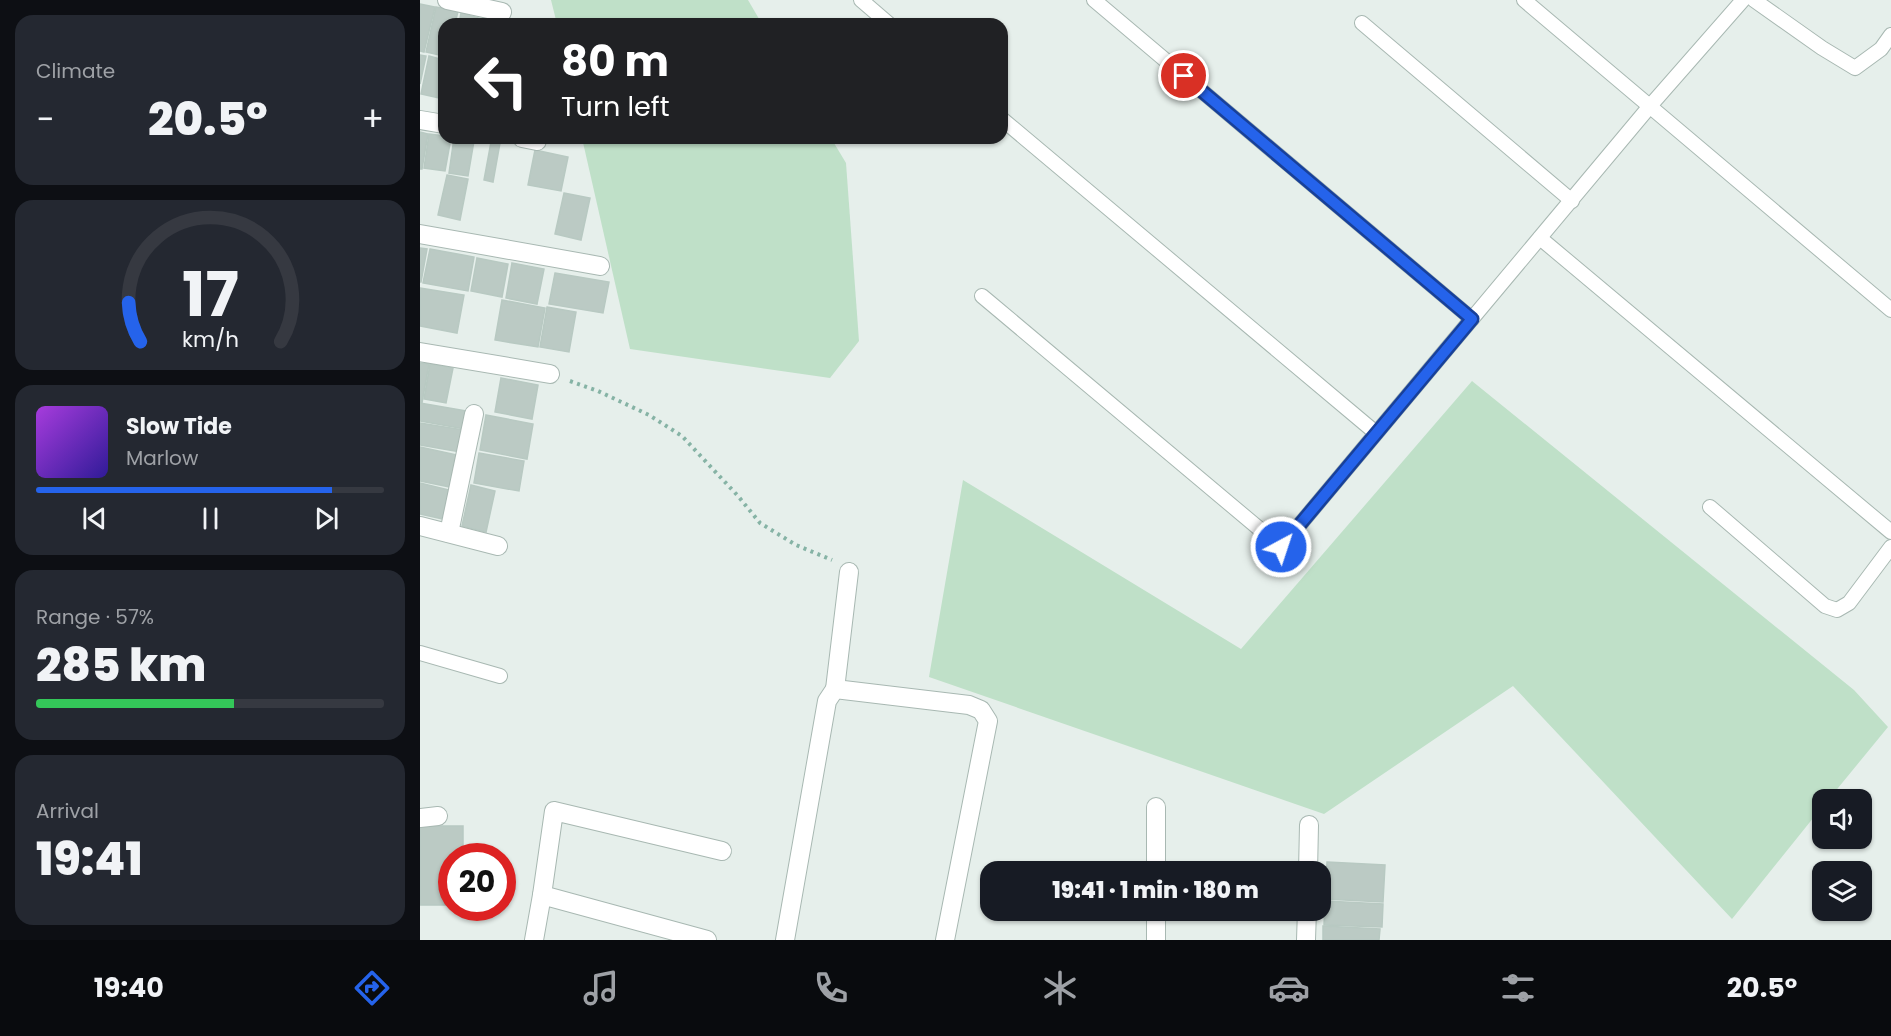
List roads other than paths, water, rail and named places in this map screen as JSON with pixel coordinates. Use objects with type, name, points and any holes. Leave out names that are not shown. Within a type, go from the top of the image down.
[{"type":"street","points":[[447,0],[502,12]]},
{"type":"street","points":[[420,120],[438,123]]},
{"type":"street","points":[[420,234],[600,266]]},
{"type":"street","points":[[420,352],[550,374]]},
{"type":"street","points":[[449,533],[474,414]]},
{"type":"street","points":[[420,526],[498,546]]},
{"type":"street","points":[[785,940],[827,701],[835,689],[849,572]]},
{"type":"street","points":[[835,689],[969,705],[981,710],[988,721],[945,940]]},
{"type":"street","points":[[1156,807],[1156,861]]},
{"type":"street","points":[[534,940],[554,811],[722,851]]},
{"type":"street","points":[[1308,861],[1309,825]]},
{"type":"street","points":[[542,895],[707,940]]},
{"type":"street","points":[[1156,921],[1156,940]]},
{"type":"street","points":[[1306,940],[1307,921]]},
{"type":"lane","points":[[861,0],[882,18]]},
{"type":"lane","points":[[1094,0],[1472,319]]},
{"type":"lane","points":[[1524,0],[1891,310]]},
{"type":"lane","points":[[982,296],[1281,547],[1650,106],[1743,0]]},
{"type":"lane","points":[[1754,0],[1822,48],[1855,68],[1881,49],[1891,35]]},
{"type":"lane","points":[[1362,23],[1572,201]]},
{"type":"lane","points":[[1008,124],[1376,433]]},
{"type":"lane","points":[[1540,238],[1891,532]]},
{"type":"lane","points":[[1710,507],[1825,606],[1837,610],[1849,603],[1891,546]]},
{"type":"lane","points":[[420,653],[500,676]]}]
